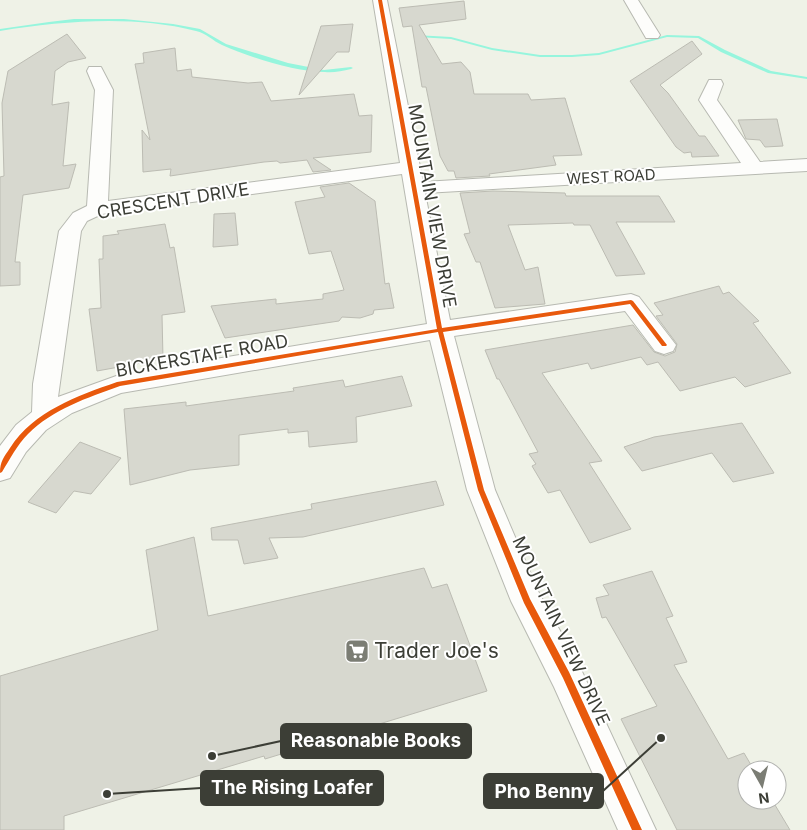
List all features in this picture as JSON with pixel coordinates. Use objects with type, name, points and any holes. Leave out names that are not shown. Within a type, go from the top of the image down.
[{"type":"street","name":"MOUNTAIN VIEW DRIVE","points":[[380,0],[410,167],[416,188],[440,330],[487,504],[527,601],[566,675],[637,830]]},
{"type":"street","points":[[631,0],[652,34]]},
{"type":"street","points":[[95,71],[104,90],[97,209]]},
{"type":"street","points":[[715,84],[708,100],[755,169]]},
{"type":"street","name":"WEST ROAD","points":[[416,188],[807,165]]},
{"type":"street","name":"CRESCENT DRIVE","points":[[46,417],[46,384],[70,231],[80,218],[97,209],[410,167]]},
{"type":"street","name":"BICKERSTAFF ROAD","points":[[0,470],[17,443],[46,417],[77,399],[119,384],[440,330],[631,302],[664,345]]},
{"type":"building","points":[[464,1],[466,19],[419,25],[442,64],[461,62],[470,72],[474,94],[528,94],[531,100],[565,98],[582,155],[553,156],[556,165],[489,174],[490,176],[456,178],[454,171],[448,171],[440,156],[426,87],[422,87],[412,26],[403,27],[399,8]]},
{"type":"building","points":[[353,24],[349,52],[337,52],[299,95],[321,26]]},
{"type":"building","points":[[67,34],[86,58],[68,62],[55,71],[52,105],[69,102],[63,166],[76,164],[69,188],[23,195],[15,262],[20,262],[20,285],[0,286],[0,177],[4,176],[2,103],[8,71]]},
{"type":"building","points":[[692,41],[702,54],[660,85],[699,136],[705,136],[719,156],[692,157],[691,152],[684,153],[676,147],[630,81]]},
{"type":"building","points":[[175,48],[177,71],[191,69],[192,77],[248,83],[262,82],[271,101],[354,94],[359,116],[372,115],[371,152],[313,158],[331,170],[313,172],[307,160],[280,163],[277,161],[264,162],[170,176],[171,169],[143,172],[142,130],[150,140],[135,64],[144,63],[143,53]]},
{"type":"building","points":[[777,119],[783,146],[765,147],[760,140],[746,139],[738,120]]},
{"type":"building","points":[[349,183],[375,201],[385,284],[389,283],[394,308],[374,310],[373,314],[360,318],[342,317],[339,321],[225,338],[211,306],[276,299],[276,304],[323,299],[323,294],[344,290],[331,251],[309,254],[295,202],[325,197],[320,187]]},
{"type":"building","points":[[493,191],[565,193],[566,196],[659,196],[675,222],[616,222],[645,274],[616,276],[590,225],[574,225],[573,223],[508,225],[525,270],[538,267],[545,304],[495,308],[480,262],[476,262],[464,234],[470,233],[460,193]]},
{"type":"building","points":[[235,213],[238,245],[213,247],[214,214]]},
{"type":"building","points":[[165,224],[170,248],[174,247],[185,312],[162,315],[163,359],[97,371],[89,309],[101,308],[99,259],[103,259],[103,236],[119,234],[117,231]]},
{"type":"building","points":[[719,286],[723,294],[729,292],[759,321],[753,323],[791,373],[745,387],[735,377],[680,391],[658,362],[647,365],[641,357],[591,369],[588,363],[542,373],[602,461],[589,463],[631,529],[590,543],[560,490],[548,493],[532,466],[536,464],[529,454],[538,452],[499,379],[497,379],[485,350],[633,325],[654,352],[665,356],[675,352],[677,344],[656,316],[663,315],[654,303]]},
{"type":"building","points":[[402,376],[412,406],[356,417],[357,442],[309,447],[308,431],[288,433],[288,429],[239,435],[239,465],[190,470],[130,485],[124,409],[186,402],[186,406],[294,391],[293,388],[343,380],[345,387]]},
{"type":"building","points":[[742,423],[774,473],[733,482],[712,453],[642,471],[624,447],[654,437]]},
{"type":"building","points":[[80,442],[121,458],[91,494],[74,491],[56,513],[28,502]]},
{"type":"building","points":[[436,481],[444,505],[303,537],[269,538],[278,558],[244,564],[238,540],[212,540],[211,528],[312,509],[311,504]]},
{"type":"building","points":[[194,537],[208,616],[424,568],[432,588],[447,584],[487,691],[265,759],[264,756],[64,816],[64,830],[0,830],[0,676],[158,630],[146,550]]},
{"type":"building","points":[[652,571],[673,616],[666,618],[687,662],[674,665],[728,759],[744,753],[748,760],[737,760],[737,810],[778,810],[790,830],[677,830],[621,719],[657,706],[606,617],[602,618],[596,598],[609,595],[603,585]]},
{"type":"waterway","points":[[0,30],[74,21],[124,20],[149,22],[198,30],[224,45],[288,65],[324,71],[351,68]]},
{"type":"waterway","points":[[417,36],[451,38],[492,49],[540,56],[599,54],[667,36],[699,37],[723,51],[770,72],[807,78]]},
{"type":"cycle path","points":[[380,0],[440,330],[481,490],[527,601],[566,675],[637,830]]},
{"type":"cycle path","points":[[0,470],[26,432],[49,414],[76,400],[119,384],[440,330],[631,302],[664,345]]},
{"type":"place","name":"Trader Joe's","points":[[357,651]]},
{"type":"place","name":"Pho Benny","points":[[661,738]]},
{"type":"place","name":"Reasonable Books","points":[[212,756]]},
{"type":"place","name":"The Rising Loafer","points":[[107,794]]}]
